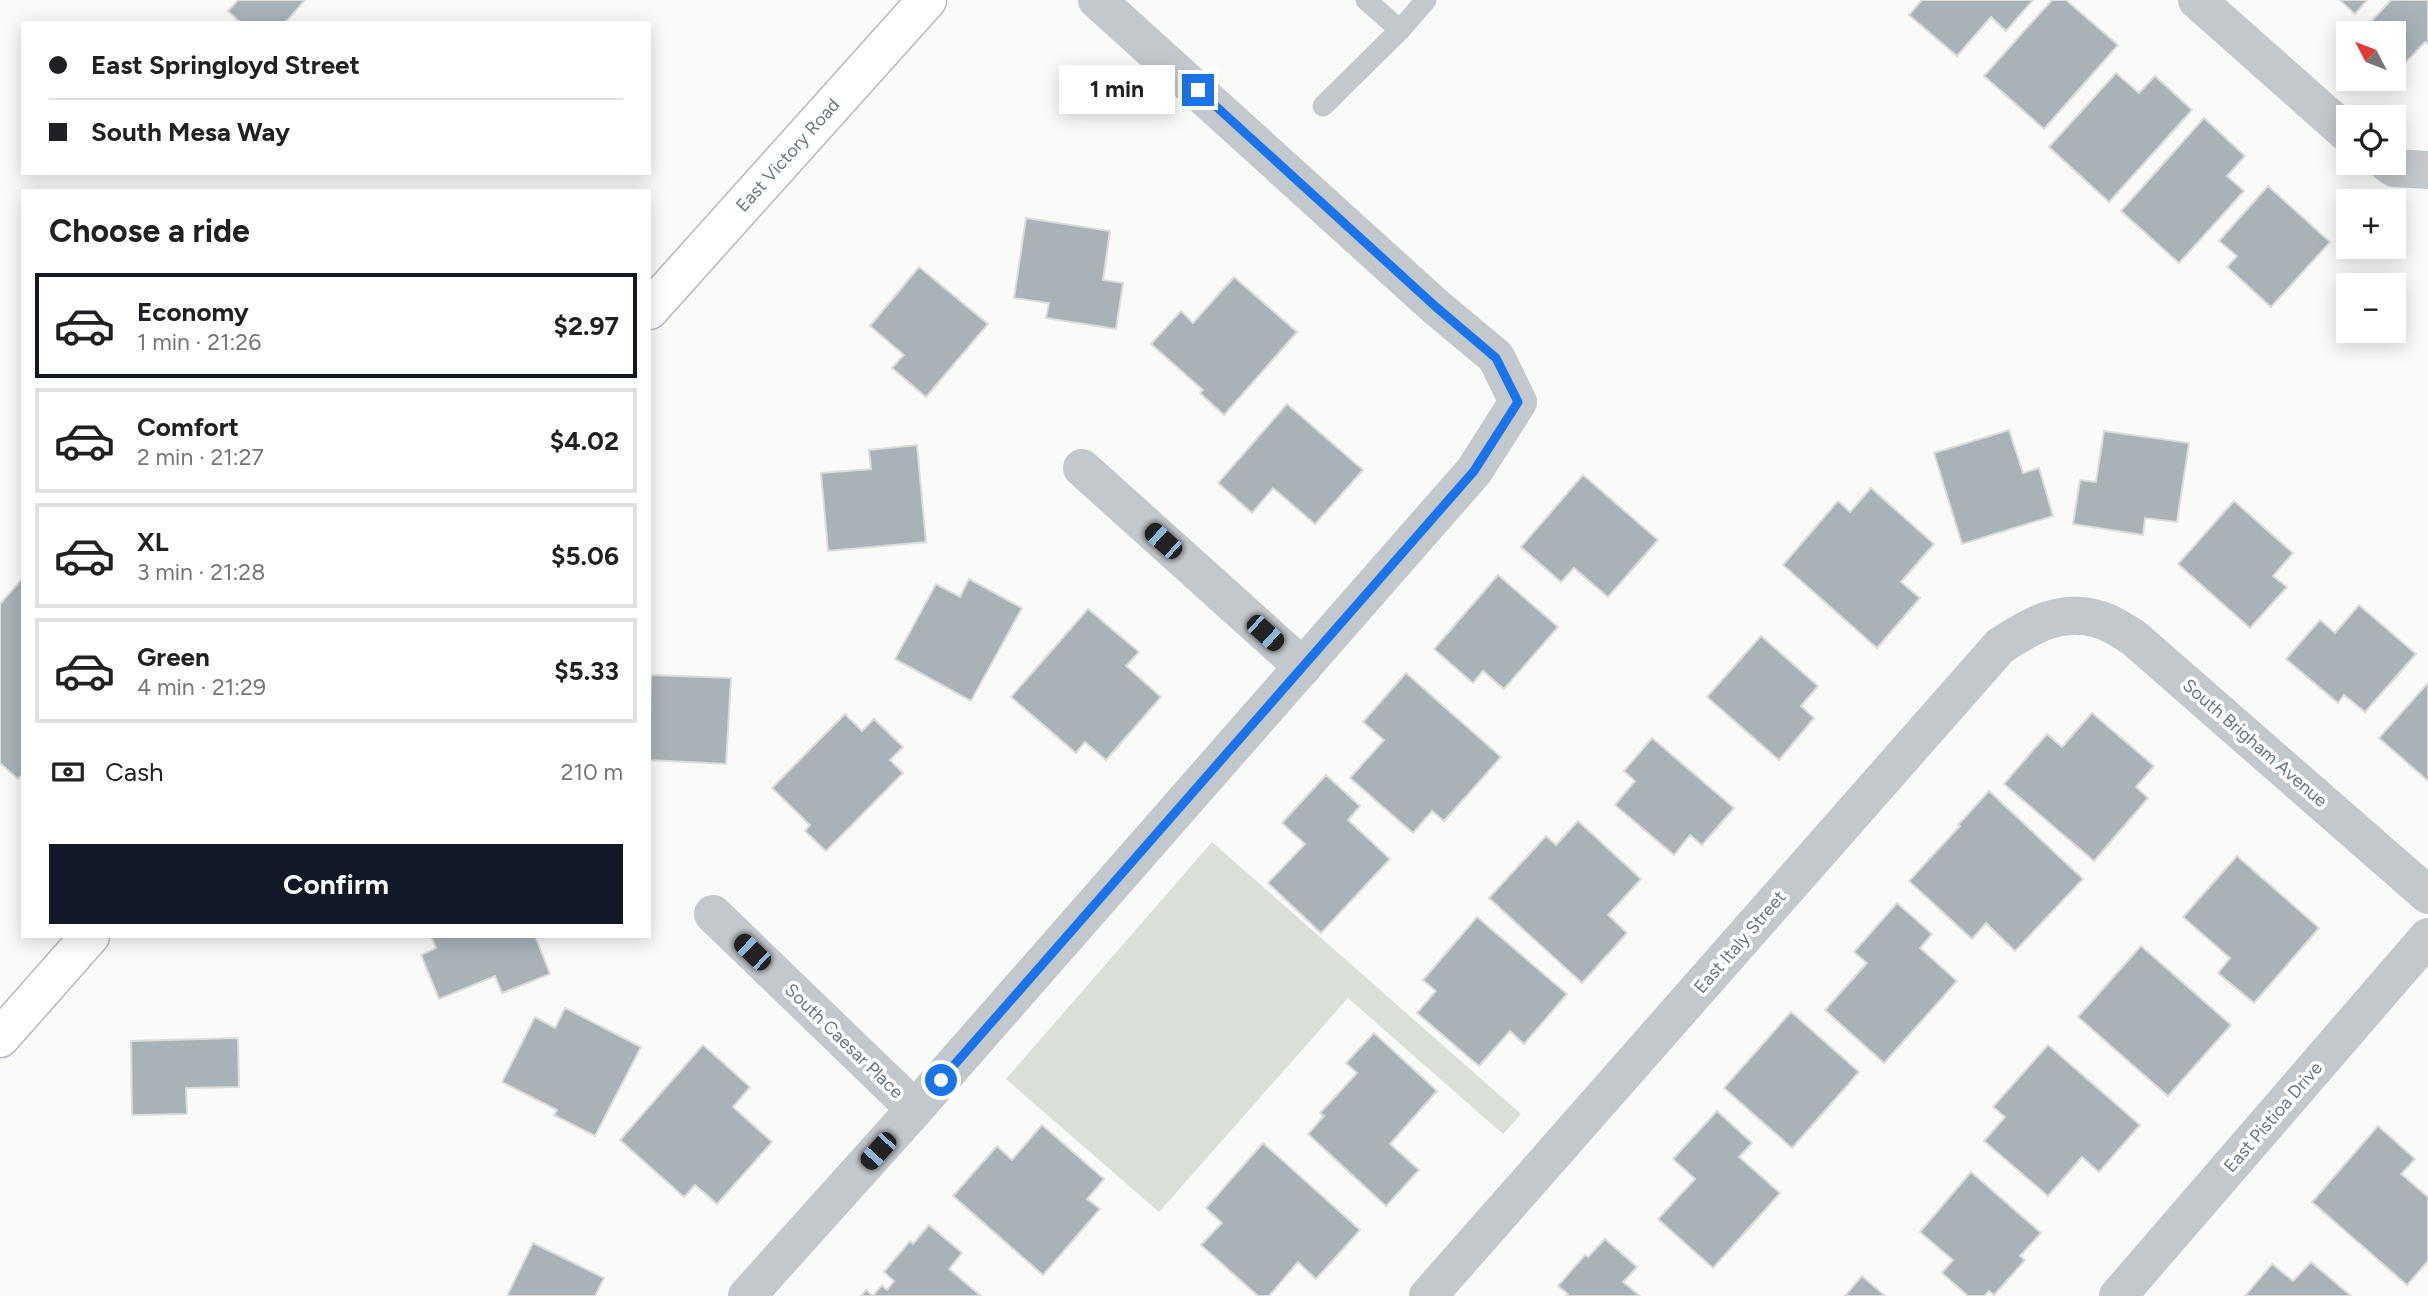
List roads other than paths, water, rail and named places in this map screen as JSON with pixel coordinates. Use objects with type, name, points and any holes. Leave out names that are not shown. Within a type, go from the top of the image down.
[{"type":"main road","name":"East Victory Road","points":[[651,308],[927,0]]},
{"type":"main road","points":[[0,1038],[88,938]]},
{"type":"street","points":[[747,1296],[915,1109],[1474,471],[1518,402],[1496,358],[1436,307],[1097,0]]},
{"type":"street","points":[[2197,0],[2336,123]]},
{"type":"street","points":[[2406,168],[2428,170]]},
{"type":"street","points":[[1082,468],[1303,667]]},
{"type":"street","name":"South Brigham Avenue","points":[[2070,614],[2102,620],[2134,638],[2428,895]]},
{"type":"street","name":"East Italy Street","points":[[1428,1296],[2000,646],[2033,625],[2070,614]]},
{"type":"street","name":"South Caesar Place","points":[[713,914],[915,1109]]},
{"type":"street","name":"East Pistioa Drive","points":[[2118,1296],[2428,937]]},
{"type":"lane","points":[[1366,0],[1400,30]]},
{"type":"lane","points":[[1323,106],[1400,30],[1426,0]]}]
